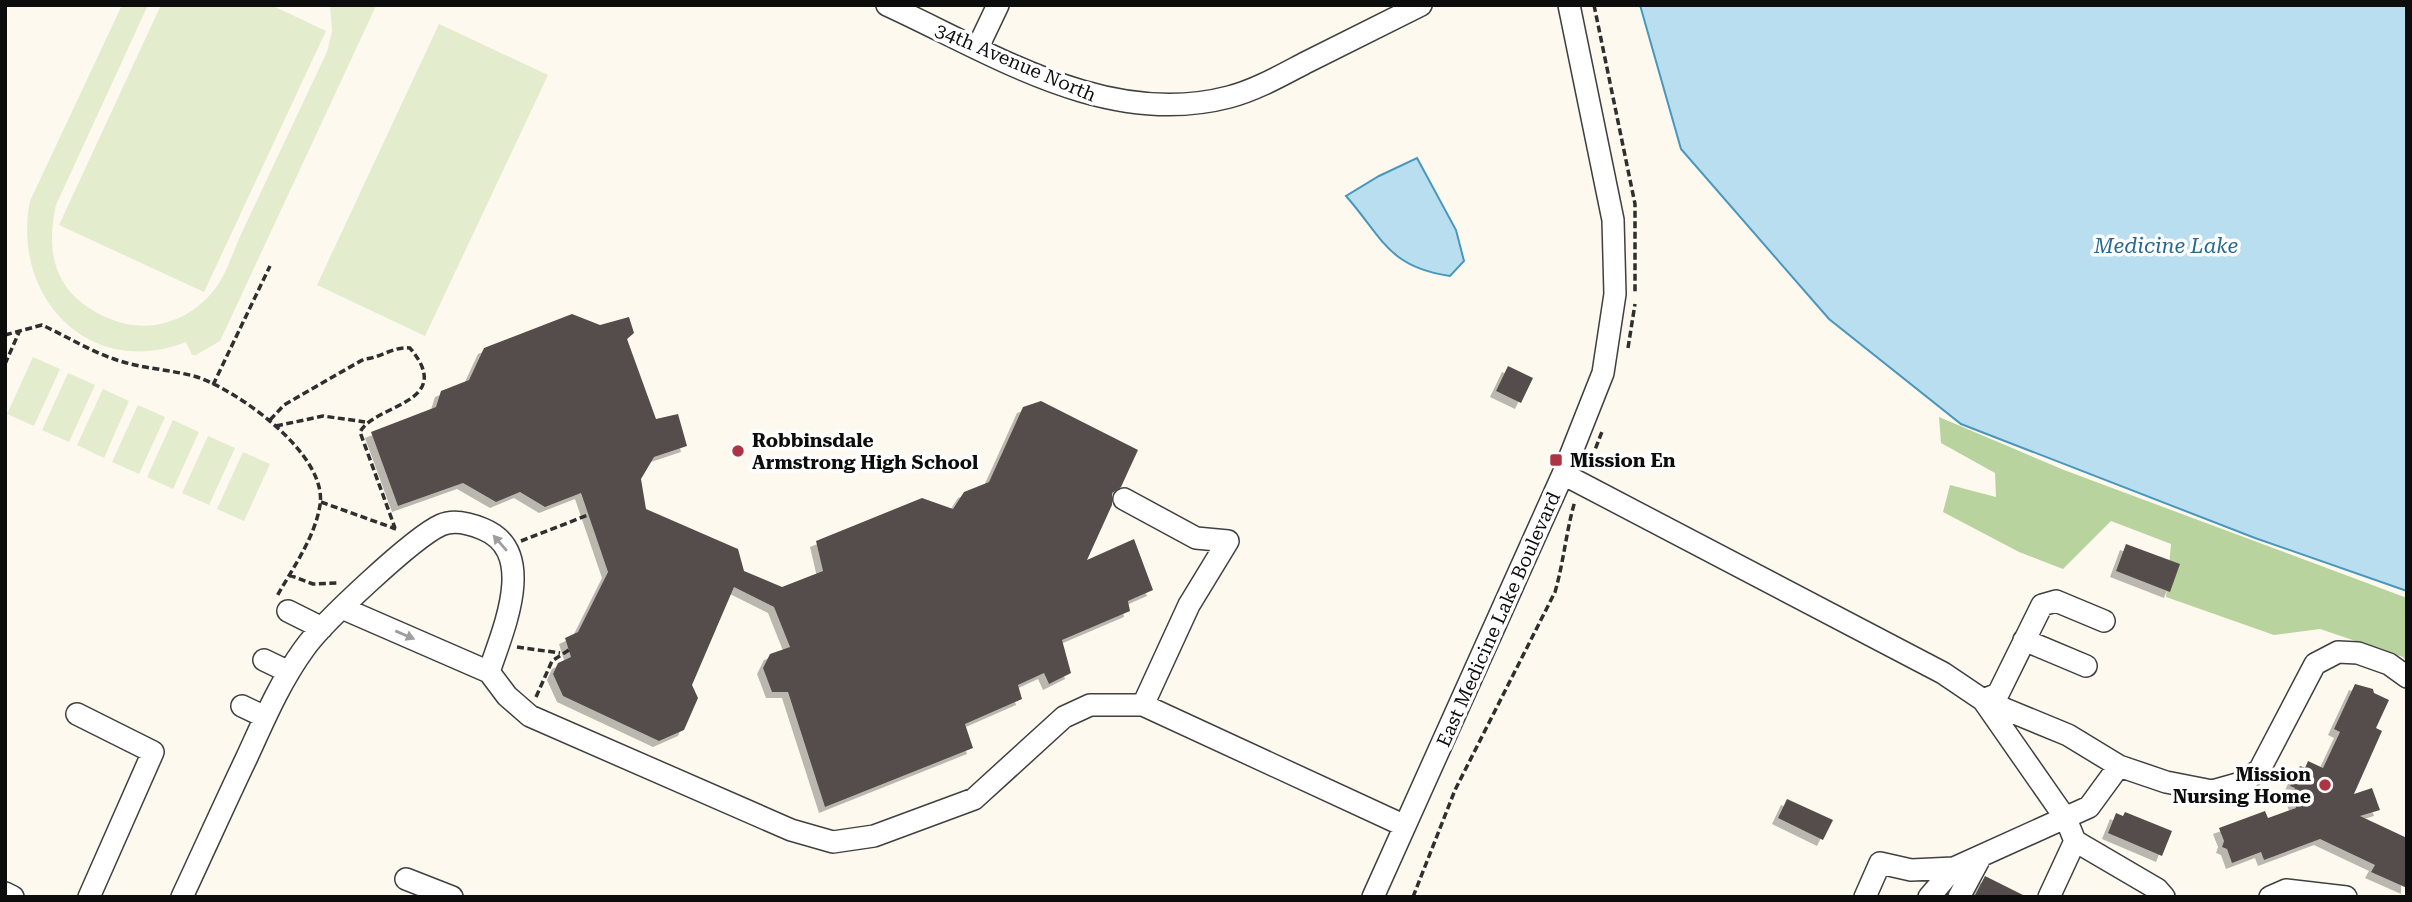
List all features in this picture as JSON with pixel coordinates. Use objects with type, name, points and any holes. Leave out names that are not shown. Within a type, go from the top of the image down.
[{"type":"street","name":"34th Avenue North","points":[[887,5],[1057,84],[1099,99],[1142,106],[1186,105],[1230,97],[1422,5]]},
{"type":"street","points":[[978,47],[998,5]]},
{"type":"street","name":"East Medicine Lake Boulevard","points":[[1373,897],[1563,474],[1604,373],[1612,330],[1616,256],[1613,220],[1569,5]]},
{"type":"street","points":[[1563,474],[1943,673],[1983,699],[2068,735],[2119,766],[2166,782],[2212,790],[2244,782],[2260,769],[2315,664],[2338,652],[2358,653],[2389,664],[2407,677]]},
{"type":"street","points":[[1124,499],[1196,538],[1228,541],[1189,605],[1143,705]]},
{"type":"street","points":[[182,897],[265,717],[289,672],[322,628],[342,608],[402,554],[442,524],[468,523],[490,532],[508,553],[515,584],[489,671]]},
{"type":"street","points":[[1196,538],[1209,573]]},
{"type":"street","points":[[1983,699],[1998,694],[2042,605],[2056,601],[2104,621]]},
{"type":"street","points":[[280,608],[322,628]]},
{"type":"street","points":[[342,608],[489,671],[507,696],[530,716],[791,830],[833,842],[874,836],[974,799],[1064,717],[1090,705],[1143,705],[1405,826]]},
{"type":"street","points":[[2024,640],[2086,666]]},
{"type":"street","points":[[264,660],[289,672]]},
{"type":"street","points":[[1983,699],[2066,819],[2075,841],[2157,889],[2164,897]]},
{"type":"street","points":[[242,706],[265,717]]},
{"type":"street","points":[[77,714],[153,752],[89,897]]},
{"type":"street","points":[[1865,897],[1880,863],[1911,870],[1954,868],[2089,807],[2119,766]]},
{"type":"street","points":[[2049,897],[2075,841]]},
{"type":"street","points":[[1959,897],[1981,856]]},
{"type":"street","points":[[1929,897],[1954,868]]},
{"type":"street","points":[[406,879],[452,897]]},
{"type":"street","points":[[2270,897],[2286,890],[2337,896]]},
{"type":"street","points":[[5,893],[13,897]]},
{"type":"path","points":[[213,386],[270,265]]},
{"type":"path","points":[[5,335],[42,324],[116,360],[201,378],[270,420],[294,444],[315,474],[321,502],[312,532],[289,575],[280,608]]},
{"type":"path","points":[[5,364],[20,330]]},
{"type":"path","points":[[270,420],[285,405],[364,359],[374,358],[400,347],[410,348],[418,357],[422,372],[420,389],[411,401],[365,422],[323,416],[275,426]]},
{"type":"path","points":[[365,422],[360,432],[395,528]]},
{"type":"path","points":[[1413,897],[1455,790],[1555,592],[1565,559],[1566,534],[1575,501]]},
{"type":"path","points":[[321,502],[404,532]]},
{"type":"path","points":[[521,541],[588,515]]},
{"type":"path","points":[[289,575],[313,584],[348,581]]},
{"type":"path","points":[[499,642],[560,653],[569,650]]},
{"type":"path","points":[[530,716],[544,676],[560,653]]},
{"type":"green space","points":[[122,5],[148,5],[56,205],[52,245],[57,270],[63,282],[81,302],[96,313],[113,320],[146,326],[179,318],[195,309],[220,282],[327,52],[332,31],[330,5],[376,6],[220,341],[196,355],[192,355],[186,342],[151,351],[118,350],[89,339],[64,322],[45,298],[33,269],[27,236],[30,201]]},
{"type":"green space","points":[[161,5],[271,5],[326,31],[204,292],[59,225]]},
{"type":"green space","points":[[439,24],[548,75],[425,336],[317,285]]},
{"type":"green space","points":[[33,357],[60,369],[34,426],[7,414]]},
{"type":"green space","points":[[68,373],[95,385],[69,442],[42,430]]},
{"type":"green space","points":[[103,389],[129,401],[104,458],[77,445]]},
{"type":"green space","points":[[138,405],[165,417],[139,474],[112,462]]},
{"type":"green space","points":[[1939,417],[2064,470],[2407,598],[2407,662],[2403,657],[2320,629],[2274,635],[2166,597],[2171,544],[2111,521],[2063,569],[2019,552],[1943,512],[1950,485],[1996,497],[1995,473],[1941,443]]},
{"type":"green space","points":[[173,420],[199,432],[173,489],[147,477]]},
{"type":"green space","points":[[208,436],[235,448],[209,505],[182,493]]},
{"type":"green space","points":[[243,452],[270,464],[244,521],[217,509]]},
{"type":"water","name":"Medicine Lake","points":[[1640,5],[2407,5],[2407,591],[2255,538],[1961,424],[1829,319],[1681,149]]},
{"type":"water","points":[[1417,158],[1456,230],[1464,261],[1450,276],[1429,272],[1400,258],[1346,196]]},
{"type":"building","points":[[572,314],[600,325],[629,317],[634,333],[627,339],[656,419],[678,414],[687,446],[654,457],[641,479],[646,509],[738,549],[744,571],[782,587],[823,571],[816,541],[922,498],[953,509],[964,492],[989,482],[1023,407],[1041,401],[1138,450],[1121,487],[1112,493],[1112,505],[1087,560],[1134,539],[1153,590],[1128,601],[1130,611],[1062,640],[1071,673],[1049,684],[1044,673],[1018,685],[1022,699],[965,724],[973,748],[825,807],[788,692],[772,692],[763,668],[770,654],[790,647],[774,607],[734,587],[692,685],[698,698],[684,730],[659,741],[563,696],[553,674],[558,663],[571,657],[565,638],[578,632],[608,572],[581,493],[545,507],[520,492],[496,502],[463,483],[398,506],[371,432],[436,407],[441,391],[469,380],[484,348]]},
{"type":"building","points":[[1508,366],[1533,378],[1521,403],[1496,391]]},
{"type":"building","points":[[2126,544],[2180,564],[2170,592],[2116,571]]},
{"type":"building","name":"Mission Nursing Home","points":[[2355,684],[2373,689],[2374,693],[2389,700],[2376,728],[2382,731],[2354,794],[2372,788],[2380,810],[2360,816],[2407,838],[2407,888],[2371,872],[2375,865],[2320,839],[2264,860],[2261,852],[2232,863],[2227,849],[2222,847],[2224,841],[2219,828],[2265,811],[2268,818],[2296,808],[2292,796],[2295,788],[2290,786],[2300,766],[2305,768],[2308,761],[2323,768],[2340,732],[2334,729]]},
{"type":"building","points":[[1787,799],[1833,820],[1823,840],[1778,818]]},
{"type":"building","points":[[2125,812],[2172,831],[2162,856],[2108,833],[2116,813],[2123,816]]},
{"type":"building","points":[[1985,876],[2027,897],[1974,897]]},
{"type":"place","name":"Robbinsdale Armstrong High School","points":[[738,451]]},
{"type":"place","name":"Mission En","points":[[1556,460]]},
{"type":"place","name":"Mission Nursing Home","points":[[2325,785]]}]
